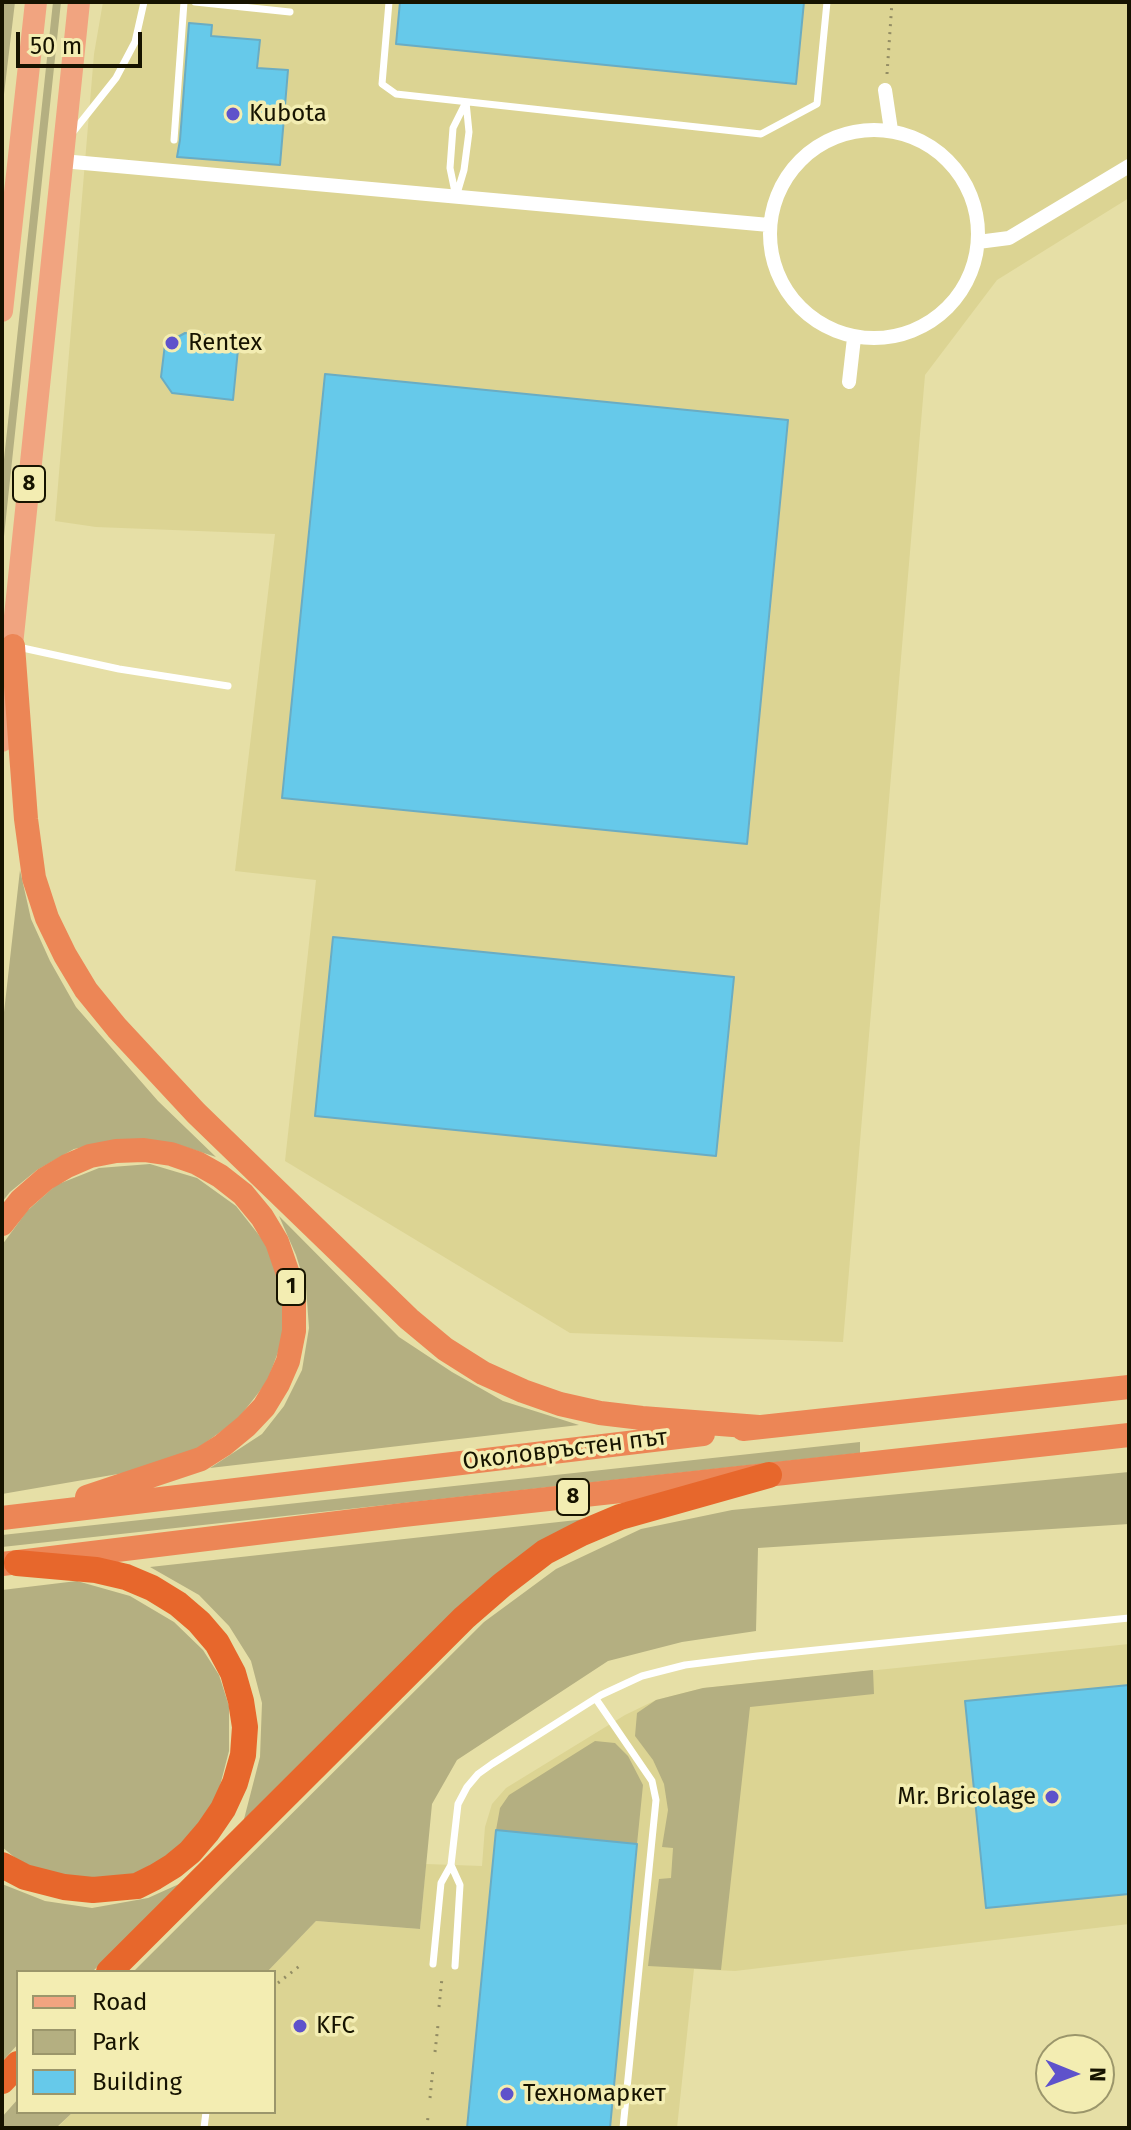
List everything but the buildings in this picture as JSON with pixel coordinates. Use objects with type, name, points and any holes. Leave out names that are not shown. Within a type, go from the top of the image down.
[{"type":"highway","points":[[13,646],[26,819],[34,878],[47,918],[86,990],[196,1113],[409,1319],[445,1349],[483,1373],[560,1404],[600,1413],[759,1427]]},
{"type":"highway","name":"1","points":[[2,1224],[21,1200],[45,1179],[78,1161],[116,1151],[144,1150],[171,1154],[197,1163],[243,1194],[277,1242],[294,1301],[294,1331],[288,1361],[278,1384],[264,1407],[223,1445],[201,1459],[35,1514]]},
{"type":"highway","name":"Околовръстен път","points":[[2,1518],[759,1427],[1129,1387]]},
{"type":"highway","name":"Околовръстен път","points":[[10,1564],[403,1515],[1129,1435]]},
{"type":"highway","points":[[111,1970],[453,1629],[545,1552],[620,1517],[769,1475]]},
{"type":"highway","name":"8","points":[[2,1865],[25,1877],[64,1887],[93,1890],[137,1886],[155,1877],[190,1852],[223,1809],[243,1755],[245,1727],[233,1673],[217,1643],[178,1604],[126,1577],[96,1570],[10,1564]]},
{"type":"highway","points":[[2,2081],[16,2066]]},
{"type":"main road","points":[[2,311],[36,2]]},
{"type":"main road","name":"8","points":[[2,741],[79,2]]},
{"type":"street","points":[[885,90],[891,130]]},
{"type":"street","points":[[862,129],[891,130],[921,140],[946,157],[965,182],[971,196],[976,211],[978,242],[970,276],[951,306],[923,327],[912,331],[889,338],[854,338],[825,328],[800,309],[781,285],[771,255],[769,225],[776,197],[790,171],[810,151],[835,136],[862,129]]},
{"type":"street","points":[[63,152],[456,197],[769,225]]},
{"type":"street","points":[[978,242],[1009,238],[1129,166]]},
{"type":"street","points":[[849,382],[854,338]]},
{"type":"lane","points":[[63,152],[116,78],[135,42],[144,2]]},
{"type":"lane","points":[[174,140],[184,2]]},
{"type":"lane","points":[[195,2],[290,12]]},
{"type":"lane","points":[[389,2],[382,84],[396,94],[761,134],[817,104],[827,2]]},
{"type":"lane","points":[[456,197],[450,168],[453,128],[466,102]]},
{"type":"lane","points":[[456,197],[464,170],[469,132],[466,102]]},
{"type":"lane","points":[[13,646],[119,669],[228,686]]},
{"type":"lane","points":[[433,1964],[441,1883],[451,1865],[458,1804],[467,1787],[478,1774],[596,1699],[642,1676],[685,1665],[1129,1618]]},
{"type":"lane","points":[[596,1699],[652,1781],[656,1800],[623,2128]]},
{"type":"lane","points":[[451,1865],[460,1885],[455,1966]]},
{"type":"path","points":[[885,90],[892,2]]},
{"type":"path","points":[[278,1983],[302,1964]]},
{"type":"path","points":[[439,2007],[442,1978]]},
{"type":"path","points":[[435,2052],[438,2025]]},
{"type":"path","points":[[430,2098],[433,2068]]},
{"type":"path","points":[[427,2128],[428,2116]]},
{"type":"shaded area","points":[[103,2],[1129,2],[1129,198],[997,280],[925,375],[843,1342],[570,1333],[285,1161],[316,880],[235,871],[275,534],[96,527],[55,521],[94,54]]},
{"type":"shaded area","points":[[1129,1644],[1129,1924],[735,1971],[694,1969],[677,2128],[57,2128],[71,2114],[276,2114],[276,1970],[269,1970],[316,1921],[420,1929],[426,1864],[482,1866],[485,1827],[492,1804],[506,1788],[625,1715],[656,1700],[703,1688]]},
{"type":"green space","points":[[2,2],[15,2],[2,111]]},
{"type":"green space","points":[[53,2],[61,2],[2,555],[2,478]]},
{"type":"green space","points":[[20,870],[31,919],[76,1007],[158,1101],[216,1157],[173,1143],[122,1139],[74,1149],[37,1170],[2,1202],[2,1030]]},
{"type":"green space","points":[[150,1164],[197,1178],[236,1206],[266,1244],[282,1287],[284,1336],[267,1382],[237,1420],[198,1448],[147,1469],[2,1494],[2,1245],[27,1211],[56,1185],[99,1168]]},
{"type":"green space","points":[[279,1216],[399,1337],[503,1401],[579,1425],[210,1468],[262,1434],[284,1406],[302,1370],[309,1328],[306,1287]]},
{"type":"green space","points":[[860,1442],[860,1453],[2,1547],[2,1535]]},
{"type":"green space","points":[[1129,1472],[1129,1524],[758,1548],[756,1631],[682,1642],[608,1661],[457,1760],[432,1804],[420,1929],[316,1921],[269,1970],[135,1970],[484,1622],[556,1569],[641,1529],[732,1510]]},
{"type":"green space","points":[[595,1518],[243,1823],[260,1757],[262,1703],[251,1661],[229,1626],[199,1595],[150,1567]]},
{"type":"green space","points":[[77,1581],[130,1596],[174,1622],[203,1650],[219,1675],[229,1706],[229,1751],[215,1805],[180,1850],[137,1875],[96,1883],[62,1878],[19,1861],[2,1847],[2,1590]]},
{"type":"green space","points":[[873,1670],[874,1694],[750,1707],[721,1970],[648,1966],[659,1879],[671,1878],[673,1848],[662,1847],[668,1810],[664,1784],[653,1760],[635,1736],[637,1713],[656,1700],[703,1688]]},
{"type":"green space","points":[[595,1741],[615,1743],[628,1756],[643,1785],[637,1844],[496,1830],[500,1808],[509,1795]]},
{"type":"green space","points":[[188,1880],[94,1970],[16,1970],[16,2046],[2,2062],[2,1884],[45,1901],[92,1908],[148,1898]]},
{"type":"green space","points":[[16,2101],[16,2114],[71,2114],[56,2128],[2,2128],[2,2117]]},
{"type":"place","name":"Kubota","points":[[233,114]]},
{"type":"place","name":"Rentex","points":[[172,343]]},
{"type":"place","name":"Mr. Bricolage","points":[[1052,1797]]},
{"type":"place","name":"KFC","points":[[300,2026]]},
{"type":"place","name":"Техномаркет","points":[[507,2094]]}]
